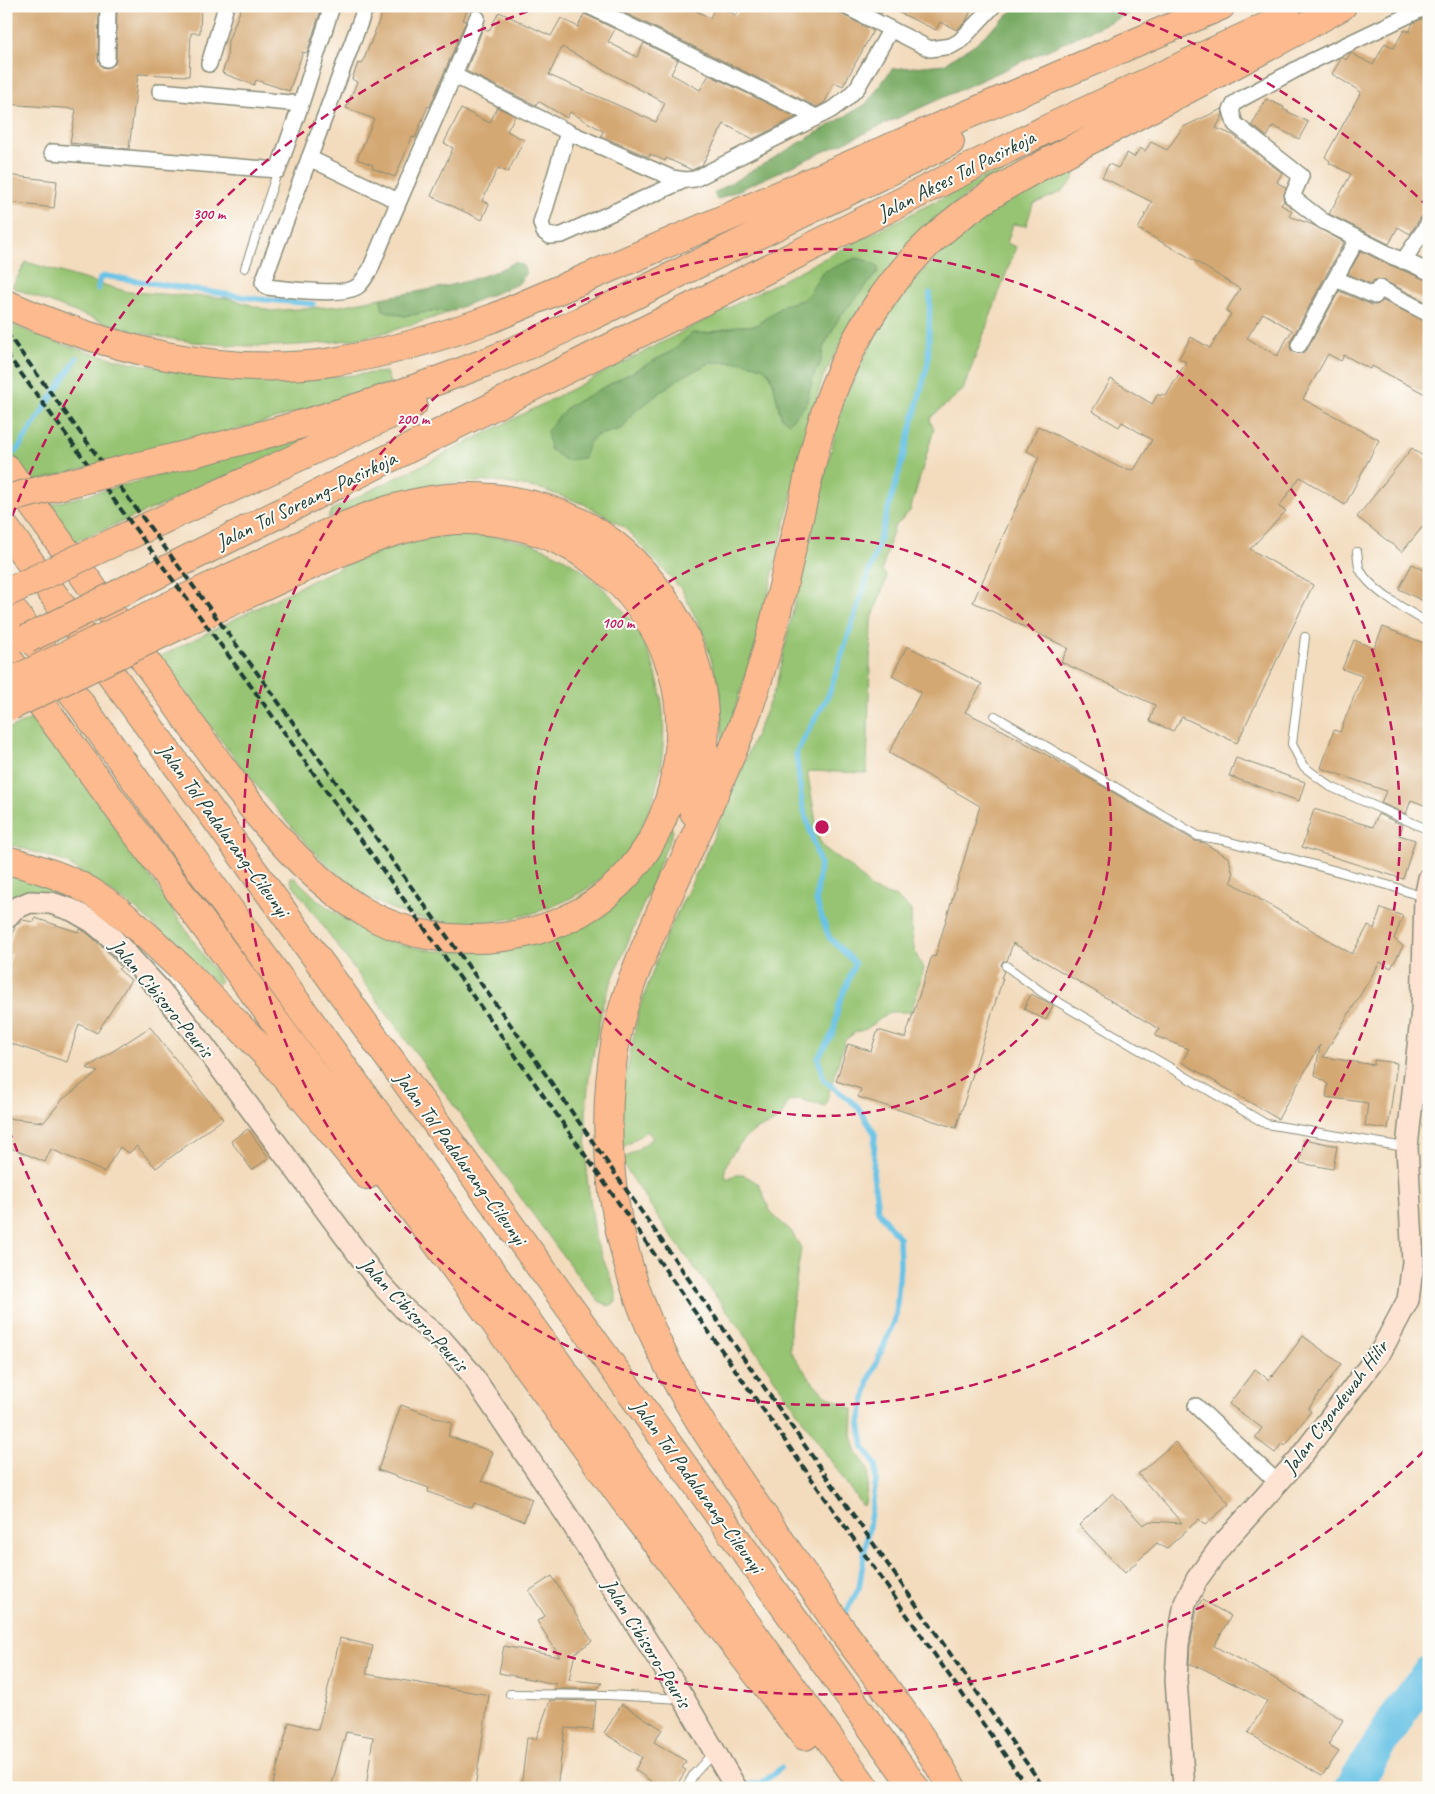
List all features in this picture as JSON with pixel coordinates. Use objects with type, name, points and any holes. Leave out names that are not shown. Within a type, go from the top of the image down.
[{"type":"highway","points":[[6,304],[77,333],[134,349],[184,359],[238,364],[287,365],[330,362],[370,355],[414,344],[493,318],[1221,6]]},
{"type":"highway","name":"Jalan Akses Tol Pasirkoja","points":[[590,316],[1228,6]]},
{"type":"highway","name":"Jalan Akses Tol Pasirkoja","points":[[605,351],[1045,130],[1310,6]]},
{"type":"highway","points":[[952,1788],[923,1740],[838,1624],[746,1492],[702,1424],[664,1358],[650,1329],[635,1288],[622,1243],[612,1186],[608,1096],[617,1033],[632,982],[665,901],[734,750],[758,684],[773,628],[814,450],[833,390],[851,350],[893,284],[932,240],[958,218],[1006,186],[1342,6]]},
{"type":"highway","points":[[6,498],[258,436],[406,391],[494,359],[590,316]]},
{"type":"highway","points":[[6,592],[399,411],[590,316]]},
{"type":"highway","name":"Jalan Tol Soreang–Pasirkoja","points":[[13,645],[605,351]]},
{"type":"highway","points":[[6,468],[222,767],[264,821],[294,854],[318,876],[344,899],[368,914],[393,925],[423,934],[454,939],[520,935],[548,927],[574,916],[602,899],[624,880],[641,860],[656,836],[666,814],[679,758],[681,730],[679,700],[673,673],[662,645],[645,613],[631,594],[607,570],[582,552],[551,536],[521,526],[486,521],[458,520],[423,525],[360,544],[288,575],[175,616]]},
{"type":"highway","points":[[8,699],[175,616],[330,532],[388,510],[446,498],[474,497],[530,504],[562,514],[590,529],[616,547],[638,567],[659,590],[673,613],[694,660],[701,689],[705,743],[698,797],[681,856],[665,901]]},
{"type":"highway","name":"Jalan Tol Padalarang–Cileunyi","points":[[6,529],[580,1321],[915,1788]]},
{"type":"highway","name":"Jalan Tol Padalarang–Cileunyi","points":[[6,601],[865,1788]]},
{"type":"highway","points":[[6,656],[327,1091],[658,1546],[847,1788]]},
{"type":"highway","points":[[6,860],[28,865],[65,879],[91,892],[120,913],[196,983],[280,1070],[547,1395]]},
{"type":"street","points":[[107,59],[108,6]]},
{"type":"street","points":[[210,64],[226,6]]},
{"type":"street","points":[[52,152],[278,170],[332,6]]},
{"type":"street","points":[[366,6],[263,282],[267,288],[340,292],[358,286],[370,270],[398,201],[455,76],[477,18]]},
{"type":"street","points":[[589,6],[816,117]]},
{"type":"street","points":[[845,6],[930,48],[951,46],[970,32],[993,6]]},
{"type":"street","points":[[1428,6],[1310,62],[1234,103],[1231,110],[1235,124],[1301,176],[1292,197],[1323,221],[1429,272]]},
{"type":"street","points":[[568,132],[541,223],[544,232],[550,236],[562,235],[685,180],[695,178],[816,117],[846,99],[857,88],[891,29]]},
{"type":"street","points":[[455,76],[568,132],[672,178],[685,180]]},
{"type":"street","points":[[160,91],[301,104]]},
{"type":"street","points":[[309,158],[398,201]]},
{"type":"street","points":[[1403,261],[1429,223]]},
{"type":"street","points":[[1299,345],[1357,239]]},
{"type":"street","points":[[1336,279],[1375,296],[1380,288],[1429,314]]},
{"type":"street","name":"Jalan Cigondewah Hilir","points":[[1184,1788],[1176,1680],[1178,1644],[1185,1603],[1197,1579],[1221,1546],[1299,1459],[1381,1351],[1408,1300],[1413,1262],[1407,1147],[1422,1010],[1427,888]]},
{"type":"street","name":"Jalan Cibisoro-Peuris","points":[[6,918],[14,909],[30,902],[52,903],[72,910],[93,922],[113,939],[160,990],[196,1035],[379,1282],[405,1310],[442,1340],[470,1372],[566,1514],[684,1700],[736,1788]]},
{"type":"street","points":[[1196,1406],[1278,1483]]},
{"type":"lane","points":[[245,268],[278,170]]},
{"type":"lane","points":[[1357,552],[1359,568],[1369,581],[1394,603],[1429,623]]},
{"type":"lane","points":[[1305,637],[1292,744],[1302,766],[1331,787],[1429,830]]},
{"type":"lane","points":[[995,716],[1198,836],[1233,843],[1391,886],[1427,888]]},
{"type":"lane","points":[[1006,966],[1043,992],[1266,1124],[1407,1147]]},
{"type":"lane","points":[[510,1694],[607,1695],[684,1700]]},
{"type":"lane","points":[[686,1788],[694,1774],[718,1759]]},
{"type":"green space","points":[[1018,6],[1145,6],[717,200],[714,193],[866,104],[892,69],[944,64],[975,44]]},
{"type":"green space","points":[[1020,159],[1020,164],[978,186],[938,217],[857,313],[823,377],[800,459],[758,637],[723,746],[720,690],[704,635],[682,590],[624,527],[584,504],[541,489],[494,481],[441,484],[385,497],[328,517],[333,509],[505,423]],"holes":[[[823,272],[878,272],[840,316],[823,348],[820,366],[814,373],[806,404],[781,417],[769,373],[762,367],[744,362],[711,362],[678,379],[633,413],[623,428],[596,436],[589,442],[567,407],[672,351],[692,334],[708,333],[738,326],[755,326],[784,305],[802,300],[809,294]]]},
{"type":"green space","points":[[1076,164],[1073,180],[1068,186],[1056,194],[1033,204],[1026,226],[1013,224],[1007,243],[1016,247],[963,390],[931,417],[930,421],[934,429],[910,511],[894,527],[882,570],[887,577],[871,622],[867,773],[807,771],[819,839],[823,847],[854,870],[873,890],[896,897],[911,910],[914,948],[924,968],[911,1012],[890,1012],[866,1029],[856,1032],[845,1040],[825,1106],[798,1099],[788,1102],[779,1119],[757,1129],[743,1140],[728,1160],[725,1173],[727,1179],[735,1175],[744,1175],[759,1184],[769,1209],[791,1231],[801,1248],[790,1324],[790,1351],[811,1380],[824,1394],[853,1409],[852,1436],[857,1453],[869,1473],[865,1504],[862,1506],[741,1330],[669,1233],[621,1161],[653,1138],[647,1131],[619,1150],[623,1089],[639,1010],[664,940],[710,845],[776,686],[806,552],[844,398],[882,322],[918,275],[975,222],[1035,184]]},
{"type":"green space","points":[[856,258],[869,261],[878,267],[878,272],[840,316],[823,348],[820,366],[814,373],[806,404],[789,423],[781,417],[773,382],[769,373],[762,367],[744,362],[711,362],[678,379],[633,413],[623,428],[596,436],[589,442],[584,458],[565,460],[550,449],[547,431],[567,407],[672,351],[692,333],[708,333],[738,326],[755,326],[784,305],[802,300],[809,294],[823,272]]},
{"type":"green space","points":[[26,262],[128,292],[228,298],[270,311],[340,306],[381,298],[383,310],[404,316],[441,310],[446,313],[382,333],[333,342],[305,345],[249,346],[193,342],[122,328],[12,287]]},
{"type":"green space","points":[[515,262],[523,265],[526,274],[518,284],[446,313],[441,310],[404,316],[383,310],[381,298],[467,281],[500,270]]},
{"type":"green space","points":[[6,322],[75,348],[148,366],[221,375],[295,379],[386,372],[390,383],[262,423],[32,482],[6,447]]},
{"type":"green space","points":[[328,426],[330,434],[74,542],[48,505],[118,487]]},
{"type":"green space","points":[[460,534],[490,536],[538,546],[558,555],[595,581],[626,614],[639,633],[649,653],[661,695],[663,717],[661,763],[657,785],[642,827],[619,862],[589,887],[554,906],[516,918],[479,923],[443,922],[409,915],[377,902],[342,878],[324,862],[274,807],[159,657],[321,576],[371,554],[413,540]]},
{"type":"green space","points":[[38,716],[43,720],[221,981],[217,984],[136,909],[65,862],[6,843],[6,730]]},
{"type":"green space","points":[[671,827],[673,831],[603,1003],[589,1076],[586,1111],[587,1178],[596,1241],[616,1292],[616,1302],[609,1306],[599,1301],[577,1275],[291,882],[290,877],[294,877],[320,902],[362,930],[402,945],[436,951],[476,951],[516,947]]},
{"type":"green space","points":[[6,874],[79,899],[56,893],[32,896],[6,906]]},
{"type":"building","points":[[7,6],[99,6],[98,59],[102,67],[107,68],[115,64],[116,60],[117,6],[201,6],[200,33],[191,33],[189,76],[138,74],[129,149],[70,143],[76,109],[6,104]]},
{"type":"building","points":[[242,6],[322,6],[307,53],[303,52],[289,91],[256,80],[254,85],[222,73],[227,59],[228,41]]},
{"type":"building","points":[[385,6],[469,6],[463,20],[466,21],[430,107],[428,106],[415,138],[412,137],[395,177],[372,168],[373,165],[357,159],[374,119],[346,108],[357,82],[352,79],[358,63],[362,64]]},
{"type":"building","points":[[611,6],[687,6],[710,18],[715,6],[736,15],[741,6],[836,6],[837,11],[841,14],[873,31],[843,86],[834,82],[825,102],[817,107]]},
{"type":"building","points":[[866,6],[885,6],[881,14]]},
{"type":"building","points":[[885,6],[973,6],[966,21],[957,30],[940,22],[936,30]]},
{"type":"building","points":[[499,12],[551,36],[561,18],[578,27],[584,14],[615,29],[608,42],[637,57],[644,43],[678,60],[671,74],[700,90],[709,75],[796,117],[753,139],[724,124],[702,165],[692,170],[666,158],[665,161],[650,154],[649,157],[601,136],[603,131],[570,112],[567,118],[538,101],[536,105],[466,71],[483,28],[489,31]],"holes":[[[562,47],[665,103],[656,122],[549,75]]]},
{"type":"building","points":[[1424,18],[1429,21],[1429,214],[1421,217],[1410,234],[1398,227],[1389,244],[1329,214],[1351,174],[1329,163],[1330,161],[1325,157],[1361,92],[1332,74],[1342,57],[1346,60],[1351,53],[1373,65],[1385,43],[1394,48],[1404,30],[1409,32],[1413,23]]},
{"type":"building","points":[[1266,99],[1284,107],[1283,109],[1308,122],[1299,139],[1273,126],[1267,137],[1252,125]]},
{"type":"building","points":[[497,107],[515,116],[507,131],[524,140],[508,172],[498,168],[482,201],[489,204],[482,220],[431,196],[453,148],[444,143],[461,109],[490,123]]},
{"type":"building","points":[[1222,109],[1223,115],[1216,128],[1233,135],[1282,173],[1277,182],[1286,188],[1283,197],[1284,201],[1281,205],[1292,211],[1289,216],[1313,225],[1344,242],[1291,340],[1291,350],[1299,354],[1307,350],[1339,291],[1372,305],[1383,301],[1429,323],[1429,396],[1372,366],[1370,369],[1344,355],[1341,361],[1328,354],[1303,399],[1379,440],[1345,505],[1300,477],[1279,507],[1286,511],[1250,549],[1313,585],[1237,743],[1182,717],[1173,731],[1150,721],[1155,705],[1061,662],[1068,648],[973,602],[1039,457],[1027,451],[1038,426],[1121,468],[1134,470],[1152,440],[1122,422],[1119,427],[1092,411],[1111,379],[1152,404],[1158,394],[1166,396],[1186,362],[1179,358],[1191,337],[1210,348],[1231,314],[1226,311],[1240,289],[1187,256],[1138,229],[1152,202],[1102,177],[1109,164],[1118,168],[1127,153],[1134,157],[1140,148],[1145,151],[1151,142],[1167,150],[1183,127]],"holes":[[[1263,313],[1292,330],[1277,356],[1247,338]]]},
{"type":"building","points":[[6,175],[57,181],[54,208],[6,202]]},
{"type":"building","points":[[1361,251],[1429,281],[1429,303],[1383,280],[1374,280],[1371,284],[1348,274]]},
{"type":"building","points":[[1412,448],[1429,461],[1429,519],[1402,552],[1357,517]]},
{"type":"building","points":[[1412,564],[1429,572],[1429,604],[1399,589]]},
{"type":"building","points":[[1383,627],[1429,645],[1429,807],[1411,800],[1406,814],[1381,803],[1386,791],[1321,768],[1334,730],[1340,732],[1362,676],[1342,669],[1354,640],[1374,648]]},
{"type":"building","points":[[907,646],[982,684],[965,712],[1004,731],[1195,841],[1204,843],[1229,858],[1233,875],[1231,882],[1352,954],[1368,926],[1374,929],[1381,908],[1403,916],[1394,939],[1403,946],[1391,968],[1380,962],[1323,1057],[1374,1065],[1374,1060],[1397,1063],[1388,1129],[1365,1126],[1368,1103],[1326,1097],[1328,1084],[1315,1075],[1320,1045],[1278,1119],[1182,1062],[1189,1049],[1155,1036],[1159,1029],[1013,943],[1007,961],[1003,961],[1001,965],[1004,971],[1001,978],[1003,978],[956,1128],[858,1097],[861,1089],[836,1081],[848,1044],[871,1051],[878,1030],[905,1038],[932,956],[935,957],[980,806],[889,753],[921,692],[892,676]]},
{"type":"building","points":[[1236,758],[1305,782],[1299,801],[1229,776]]},
{"type":"building","points":[[1314,809],[1373,827],[1378,814],[1403,825],[1399,835],[1415,840],[1403,879],[1302,847]]},
{"type":"building","points":[[35,918],[78,932],[80,929],[86,932],[104,948],[121,967],[118,969],[131,980],[97,1033],[79,1024],[67,1062],[6,1042],[6,972],[12,954],[7,953],[15,926],[22,920],[34,922]]},
{"type":"building","points":[[1031,994],[1053,1005],[1046,1020],[1024,1009]]},
{"type":"building","points":[[150,1027],[223,1119],[156,1168],[137,1146],[129,1153],[120,1147],[104,1172],[51,1149],[45,1162],[6,1146],[6,1118],[44,1122],[63,1099],[98,1072],[87,1068]]},
{"type":"building","points":[[248,1129],[269,1158],[252,1170],[231,1141]]},
{"type":"building","points":[[1304,1139],[1337,1146],[1333,1169],[1300,1163]]},
{"type":"building","points":[[1303,1336],[1341,1364],[1308,1409],[1311,1411],[1285,1446],[1282,1443],[1275,1453],[1255,1438],[1262,1428],[1229,1404],[1255,1369],[1269,1380]]},
{"type":"building","points":[[401,1405],[452,1423],[448,1436],[493,1452],[482,1481],[532,1499],[524,1521],[474,1503],[472,1508],[428,1492],[429,1488],[378,1470]]},
{"type":"building","points":[[1175,1442],[1229,1504],[1205,1525],[1199,1519],[1166,1549],[1157,1543],[1125,1573],[1079,1525],[1113,1493],[1143,1525],[1150,1521],[1182,1523],[1138,1474]]},
{"type":"building","points":[[552,1576],[592,1641],[575,1653],[569,1680],[602,1683],[597,1689],[554,1689],[556,1684],[499,1673],[504,1646],[560,1657],[537,1621],[545,1616],[529,1591]]},
{"type":"building","points":[[1202,1600],[1231,1616],[1214,1646],[1265,1673],[1343,1720],[1328,1745],[1339,1752],[1322,1776],[1248,1733],[1267,1701],[1198,1666],[1197,1668],[1189,1664],[1190,1645],[1197,1609]]},
{"type":"building","points":[[340,1638],[373,1646],[366,1674],[489,1695],[475,1788],[366,1788],[373,1737],[346,1732],[331,1788],[272,1788],[289,1722],[318,1730]]},
{"type":"building","points":[[550,1700],[596,1701],[593,1730],[565,1728],[557,1788],[521,1788],[527,1738],[536,1739]]},
{"type":"building","points":[[622,1704],[662,1729],[654,1742],[686,1761],[682,1768],[686,1770],[675,1788],[661,1788],[635,1770],[642,1757],[604,1733]]},
{"type":"waterway","points":[[98,289],[100,278],[105,276],[258,299],[313,304]]},
{"type":"waterway","points":[[846,1612],[859,1588],[876,1481],[876,1465],[864,1447],[860,1423],[869,1380],[896,1317],[900,1265],[899,1238],[878,1211],[873,1173],[875,1134],[857,1106],[824,1080],[818,1058],[834,1031],[838,1007],[855,963],[829,937],[816,901],[820,864],[802,803],[796,753],[829,694],[877,548],[928,363],[930,293]]},
{"type":"waterway","points":[[16,452],[77,358]]},
{"type":"waterway","points":[[1352,1788],[1402,1709],[1429,1673]]},
{"type":"waterway","points":[[739,1785],[761,1784],[781,1768]]},
{"type":"railway","points":[[6,332],[266,685],[523,1042],[1044,1788]]},
{"type":"railway","points":[[6,353],[256,693],[508,1045],[1028,1788]]}]
